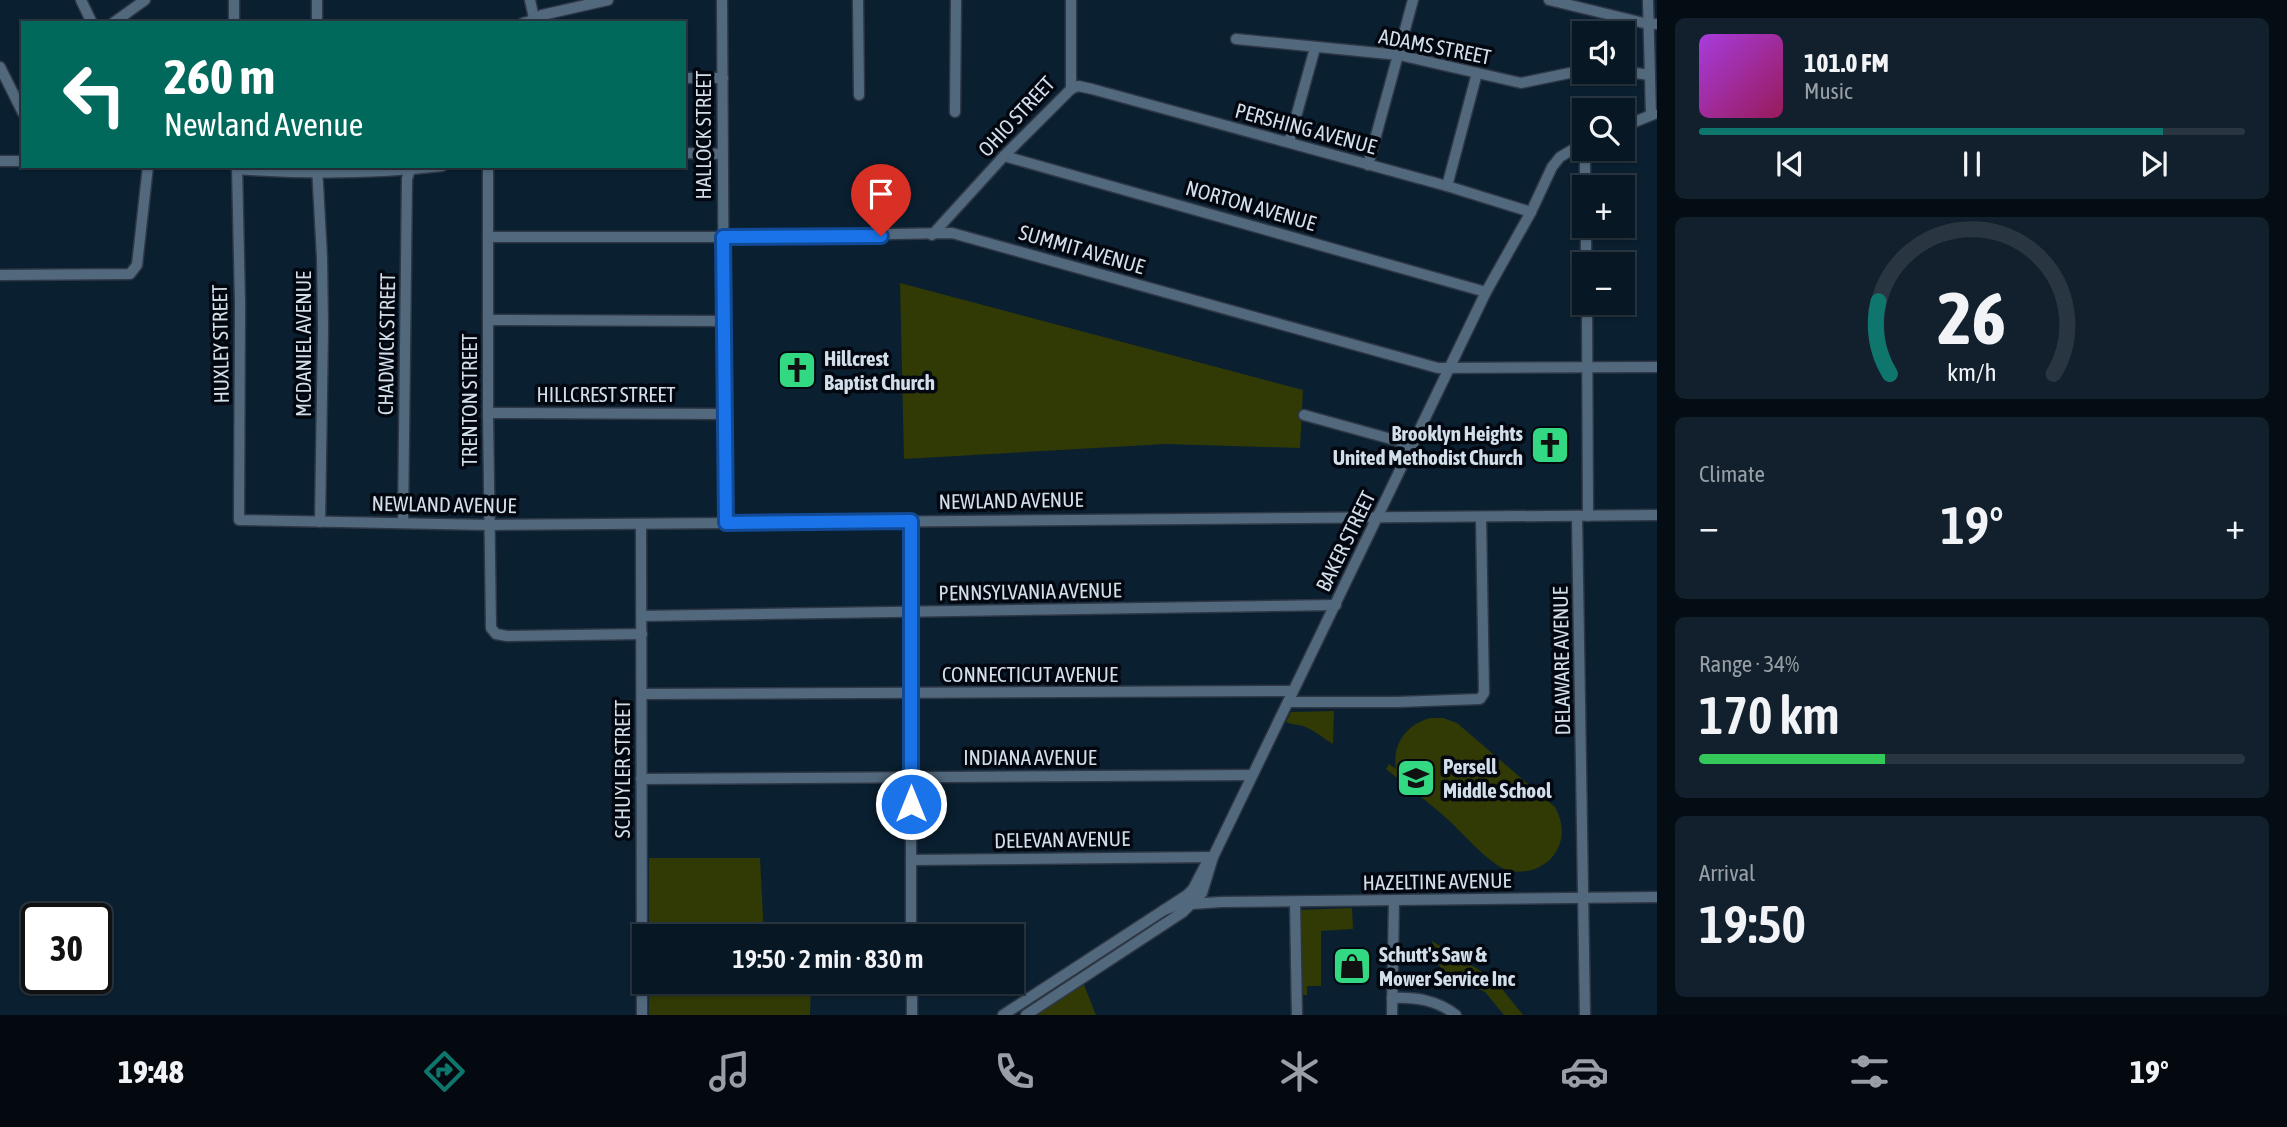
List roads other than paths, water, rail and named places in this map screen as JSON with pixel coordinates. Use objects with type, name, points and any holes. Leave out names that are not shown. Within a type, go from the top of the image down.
[{"type":"street","points":[[81,0],[91,21]]},
{"type":"street","points":[[116,21],[145,0]]},
{"type":"street","points":[[234,0],[234,21]]},
{"type":"street","points":[[317,0],[317,21]]},
{"type":"street","points":[[530,0],[534,21],[542,15],[608,0]]},
{"type":"street","name":"HALLOCK STREET","points":[[722,0],[726,523]]},
{"type":"street","points":[[858,0],[859,95]]},
{"type":"street","points":[[955,112],[956,0]]},
{"type":"street","name":"OHIO STREET","points":[[932,235],[1004,156],[1071,89],[1071,0]]},
{"type":"street","points":[[1368,164],[1413,0]]},
{"type":"street","points":[[1549,0],[1653,24]]},
{"type":"street","points":[[1635,122],[1654,114],[1649,75],[1653,24],[1648,0]]},
{"type":"street","name":"ADAMS STREET","points":[[1236,40],[1399,55],[1503,80],[1529,83],[1572,73]]},
{"type":"street","points":[[1289,142],[1315,48]]},
{"type":"street","points":[[0,67],[18,93]]},
{"type":"street","points":[[1447,186],[1477,73]]},
{"type":"street","points":[[1635,73],[1649,75]]},
{"type":"street","points":[[686,78],[723,78]]},
{"type":"street","name":"PERSHING AVENUE","points":[[1071,89],[1078,86],[1092,89],[1447,186],[1531,212]]},
{"type":"street","name":"BAKER STREET","points":[[1026,1015],[1192,904],[1202,893],[1213,856],[1486,292],[1531,212],[1553,164],[1572,151]]},
{"type":"street","points":[[686,153],[722,153]]},
{"type":"street","name":"NORTON AVENUE","points":[[1004,156],[1486,292]]},
{"type":"street","points":[[0,161],[21,161]]},
{"type":"street","points":[[0,275],[130,274],[137,265],[148,168]]},
{"type":"street","points":[[237,168],[410,168]]},
{"type":"street","name":"HUXLEY STREET","points":[[237,168],[240,304],[239,520]]},
{"type":"street","name":"CHADWICK STREET","points":[[403,523],[407,180],[410,168]]},
{"type":"street","name":"TRENTON STREET","points":[[488,168],[491,628],[495,633],[507,636],[642,634]]},
{"type":"street","name":"MCDANIEL AVENUE","points":[[317,169],[323,317],[320,522]]},
{"type":"street","name":"SUMMIT AVENUE","points":[[488,237],[952,233],[1438,368],[1657,367]]},
{"type":"street","name":"DELAWARE AVENUE","points":[[1585,1015],[1583,516],[1587,315]]},
{"type":"street","points":[[488,320],[723,321]]},
{"type":"street","name":"HILLCREST STREET","points":[[488,413],[724,414]]},
{"type":"street","points":[[1304,415],[1413,445]]},
{"type":"street","name":"NEWLAND AVENUE","points":[[239,520],[489,525],[1657,515]]},
{"type":"street","points":[[1288,702],[1480,699],[1484,693],[1481,517]]},
{"type":"street","points":[[911,521],[911,924]]},
{"type":"street","name":"SCHUYLER STREET","points":[[641,524],[642,1015]]},
{"type":"street","name":"PENNSYLVANIA AVENUE","points":[[642,616],[1336,605]]},
{"type":"street","name":"CONNECTICUT AVENUE","points":[[642,694],[1293,691]]},
{"type":"street","name":"INDIANA AVENUE","points":[[641,779],[1252,775]]},
{"type":"street","name":"BAKER STREET","points":[[1003,1015],[1193,889],[1204,865],[1213,856]]},
{"type":"street","name":"DELEVAN AVENUE","points":[[911,860],[1213,856]]},
{"type":"street","points":[[1206,879],[1209,893],[1218,902]]},
{"type":"street","name":"HAZELTINE AVENUE","points":[[1164,910],[1177,905],[1218,902],[1657,897]]},
{"type":"street","points":[[1392,1015],[1394,901]]},
{"type":"street","points":[[1295,902],[1297,1015]]},
{"type":"street","points":[[912,994],[912,1015]]},
{"type":"street","points":[[1392,998],[1424,999],[1456,1015]]},
{"type":"place","name":"Hillcrest Baptist Church","points":[[797,370]]},
{"type":"place","name":"Brooklyn Heights United Methodist Church","points":[[1550,445]]},
{"type":"place","name":"Persell Middle School","points":[[1416,778]]},
{"type":"place","name":"Schutt's Saw & Mower Service Inc","points":[[1352,966]]}]
